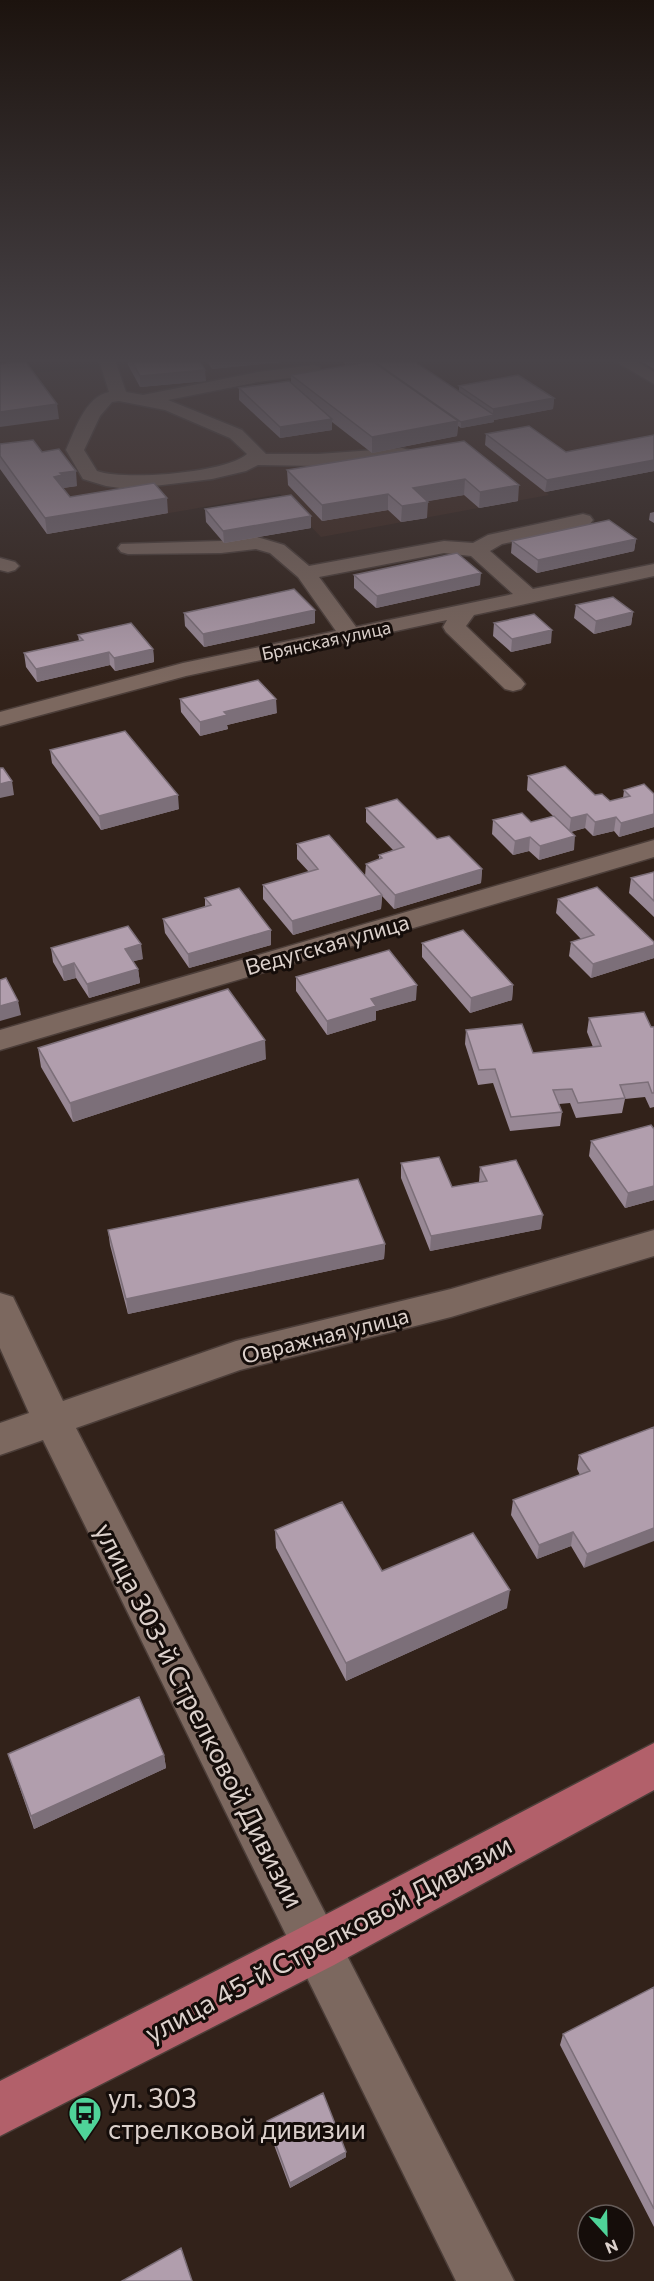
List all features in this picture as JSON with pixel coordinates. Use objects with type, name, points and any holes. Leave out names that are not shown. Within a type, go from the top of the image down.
[{"type":"main road","name":"улица 45-й Стрелковой Дивизии","points":[[0,2109],[316,1947],[654,1765]]},
{"type":"street","points":[[85,466],[90,475],[108,481],[136,481],[237,466]]},
{"type":"street","points":[[305,573],[444,547],[477,550],[495,539],[583,520]]},
{"type":"street","points":[[128,548],[221,547],[257,543],[277,549],[305,573],[351,635]]},
{"type":"street","points":[[477,550],[529,597]]},
{"type":"street","name":"Брянская улица","points":[[0,719],[183,670],[654,570]]},
{"type":"street","points":[[466,610],[454,627],[513,684]]},
{"type":"street","name":"Ведугская улица","points":[[0,1040],[654,848]]},
{"type":"street","name":"Овражная улица","points":[[0,1439],[236,1356],[452,1303],[654,1244]]},
{"type":"street","name":"улица 303-й Стрелковой Дивизии","points":[[0,1307],[52,1420],[486,2281]]},
{"type":"shaded area","points":[[0,466],[654,466],[654,471],[546,492],[549,495],[321,537],[280,494],[47,534]]},
{"type":"building","points":[[8,466],[72,466],[76,471],[60,473],[62,475],[54,477],[70,497],[154,483],[167,498],[45,518]]},
{"type":"building","points":[[309,466],[496,466],[519,485],[480,492],[465,479],[413,488],[428,502],[402,506],[388,494],[322,505],[287,470]]},
{"type":"building","points":[[529,466],[620,466],[547,480]]},
{"type":"building","points":[[291,495],[311,516],[223,531],[205,509]]},
{"type":"building","points":[[609,520],[636,539],[538,560],[512,541]]},
{"type":"building","points":[[457,553],[481,573],[377,596],[354,575]]},
{"type":"building","points":[[294,589],[315,610],[203,634],[184,613]]},
{"type":"building","points":[[613,597],[633,612],[596,621],[576,605]]},
{"type":"building","points":[[534,614],[552,630],[512,639],[494,623]]},
{"type":"building","points":[[131,623],[153,649],[114,658],[109,652],[36,669],[24,653],[83,640],[78,635]]},
{"type":"building","points":[[258,680],[276,699],[224,712],[227,715],[200,722],[180,699]]},
{"type":"building","points":[[125,731],[178,795],[99,816],[50,750]]},
{"type":"building","points":[[565,766],[595,795],[602,794],[610,801],[630,796],[624,790],[644,784],[654,794],[654,814],[621,823],[616,817],[595,822],[587,814],[571,818],[528,776]]},
{"type":"building","points":[[0,768],[3,768],[12,781],[0,784]]},
{"type":"building","points":[[397,799],[437,839],[449,836],[482,869],[395,895],[366,864],[382,858],[379,855],[404,847],[366,808]]},
{"type":"building","points":[[522,813],[531,822],[554,816],[575,836],[540,846],[530,837],[515,841],[493,820]]},
{"type":"building","points":[[329,835],[382,895],[292,921],[263,885],[318,869],[297,844]]},
{"type":"building","points":[[654,872],[654,901],[631,878]]},
{"type":"building","points":[[597,887],[654,942],[654,945],[593,964],[571,942],[594,935],[558,899]]},
{"type":"building","points":[[239,888],[271,930],[188,954],[163,919],[211,905],[205,898]]},
{"type":"building","points":[[128,926],[141,944],[125,949],[138,969],[87,984],[74,963],[62,967],[51,948]]},
{"type":"building","points":[[463,930],[513,985],[471,998],[422,943]]},
{"type":"building","points":[[389,950],[417,985],[371,999],[376,1006],[327,1021],[296,977]]},
{"type":"building","points":[[6,978],[18,1001],[0,1006],[0,980]]},
{"type":"building","points":[[228,989],[265,1040],[70,1103],[38,1048]]},
{"type":"building","points":[[644,1012],[651,1027],[654,1027],[654,1093],[648,1082],[620,1085],[625,1098],[578,1103],[572,1089],[553,1090],[562,1112],[511,1117],[495,1069],[479,1070],[466,1030],[522,1024],[533,1053],[601,1046],[589,1018]]},
{"type":"building","points":[[651,1125],[654,1129],[654,1186],[628,1193],[591,1141]]},
{"type":"building","points":[[439,1157],[452,1187],[487,1181],[480,1167],[516,1160],[543,1215],[431,1236],[401,1163]]},
{"type":"building","points":[[358,1179],[385,1244],[126,1299],[108,1230]]},
{"type":"building","points":[[654,1427],[654,1528],[587,1554],[573,1532],[539,1545],[513,1500],[590,1471],[579,1455]]},
{"type":"building","points":[[342,1502],[382,1571],[473,1533],[510,1590],[346,1663],[275,1530]]},
{"type":"building","points":[[139,1697],[164,1755],[31,1816],[8,1754]]},
{"type":"building","points":[[654,1987],[654,2209],[563,2034]]},
{"type":"building","points":[[323,2093],[346,2152],[290,2183],[267,2121]]},
{"type":"building","points":[[181,2248],[192,2281],[122,2281]]},
{"type":"place","name":"ул. 303 стрелковой дивизии","points":[[85,2142]]}]
